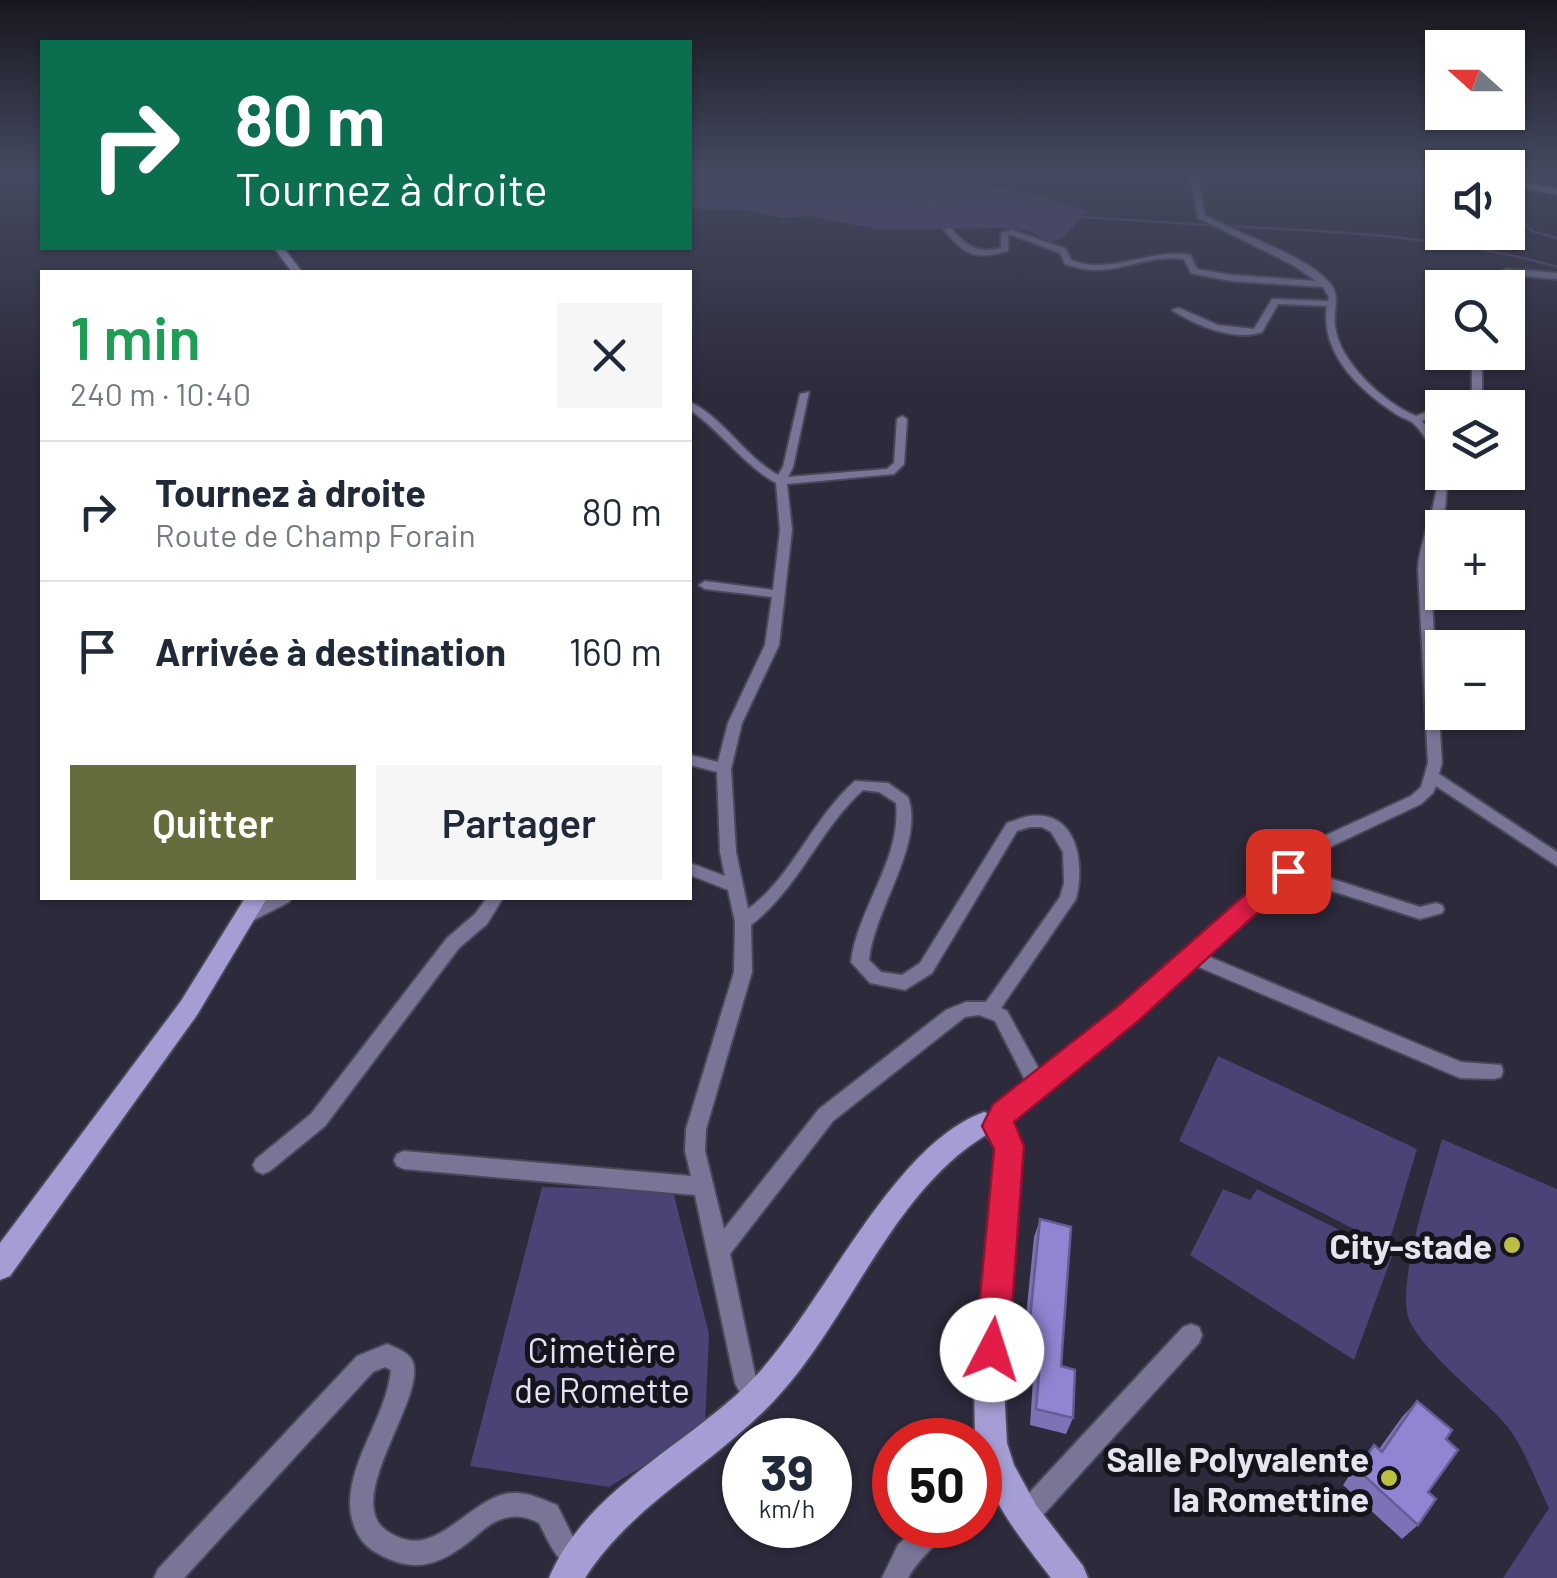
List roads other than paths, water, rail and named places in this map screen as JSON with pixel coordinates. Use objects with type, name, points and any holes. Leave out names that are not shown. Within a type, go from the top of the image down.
[{"type":"main road","points":[[0,1266],[188,1008],[250,907]]},
{"type":"main road","points":[[572,1568],[621,1506],[756,1400],[802,1345],[902,1198],[965,1133],[984,1124],[997,1126],[1010,1146],[989,1387],[990,1418]]},
{"type":"main road","points":[[1002,1492],[1025,1516],[1071,1578]]},
{"type":"street","points":[[959,246],[971,252],[1004,249],[1004,246]]},
{"type":"street","points":[[1049,246],[1064,251],[1068,262],[1078,267],[1113,271],[1136,258],[1175,255],[1186,257],[1194,271],[1223,277],[1326,284]]},
{"type":"street","points":[[1256,246],[1306,268],[1326,284],[1332,297],[1330,330],[1342,363],[1397,412],[1416,420],[1425,431]]},
{"type":"street","points":[[1525,273],[1557,276]]},
{"type":"street","points":[[1176,310],[1215,328],[1244,333],[1256,332],[1264,325],[1275,301],[1331,304]]},
{"type":"street","points":[[756,1400],[746,1383],[696,1152],[696,1129],[743,972],[743,922],[728,852],[724,769],[735,723],[772,645],[786,530],[781,481],[788,467],[805,394]]},
{"type":"street","points":[[692,405],[756,468],[781,481],[890,472],[899,464],[902,419]]},
{"type":"street","points":[[1416,420],[1425,417]]},
{"type":"street","points":[[997,1126],[1003,1113],[1036,1084],[1128,1014],[1288,871],[1326,842],[1416,800],[1428,789],[1433,777],[1435,733],[1424,558],[1441,490]]},
{"type":"street","points":[[705,585],[778,594]]},
{"type":"street","points":[[692,761],[724,769]]},
{"type":"street","points":[[1433,777],[1557,860]]},
{"type":"street","points":[[743,922],[776,896],[842,798],[860,785],[883,787],[903,801],[906,825],[863,936],[860,962],[876,978],[905,983],[926,968],[1012,827],[1032,822],[1045,824],[1068,840],[1076,865],[1073,886],[1068,899],[990,1010]]},
{"type":"street","points":[[692,870],[735,886]]},
{"type":"street","points":[[1288,871],[1420,913],[1436,910]]},
{"type":"street","points":[[250,907],[276,900]]},
{"type":"street","points":[[263,1165],[318,1120],[453,943],[481,919],[494,900]]},
{"type":"street","points":[[1193,956],[1460,1070],[1494,1072]]},
{"type":"street","points":[[718,1252],[826,1115],[960,1009],[977,1006],[1001,1016],[1036,1084]]},
{"type":"street","points":[[404,1160],[703,1186]]},
{"type":"street","points":[[1025,1516],[1191,1335]]},
{"type":"street","points":[[167,1578],[365,1364],[387,1356],[402,1365],[404,1382],[363,1479],[362,1508],[369,1532],[394,1550],[422,1555],[450,1545],[491,1511],[518,1504],[548,1514],[572,1568]]},
{"type":"street","points":[[894,1578],[913,1548]]},
{"type":"waterway","points":[[1459,246],[1557,267]]},
{"type":"place","name":"City-stade","points":[[1512,1245]]},
{"type":"place","name":"Salle Polyvalente la Romettine","points":[[1389,1478]]},
{"type":"park label","name":"Cimetière de Romette","points":[[602,1369]]}]
